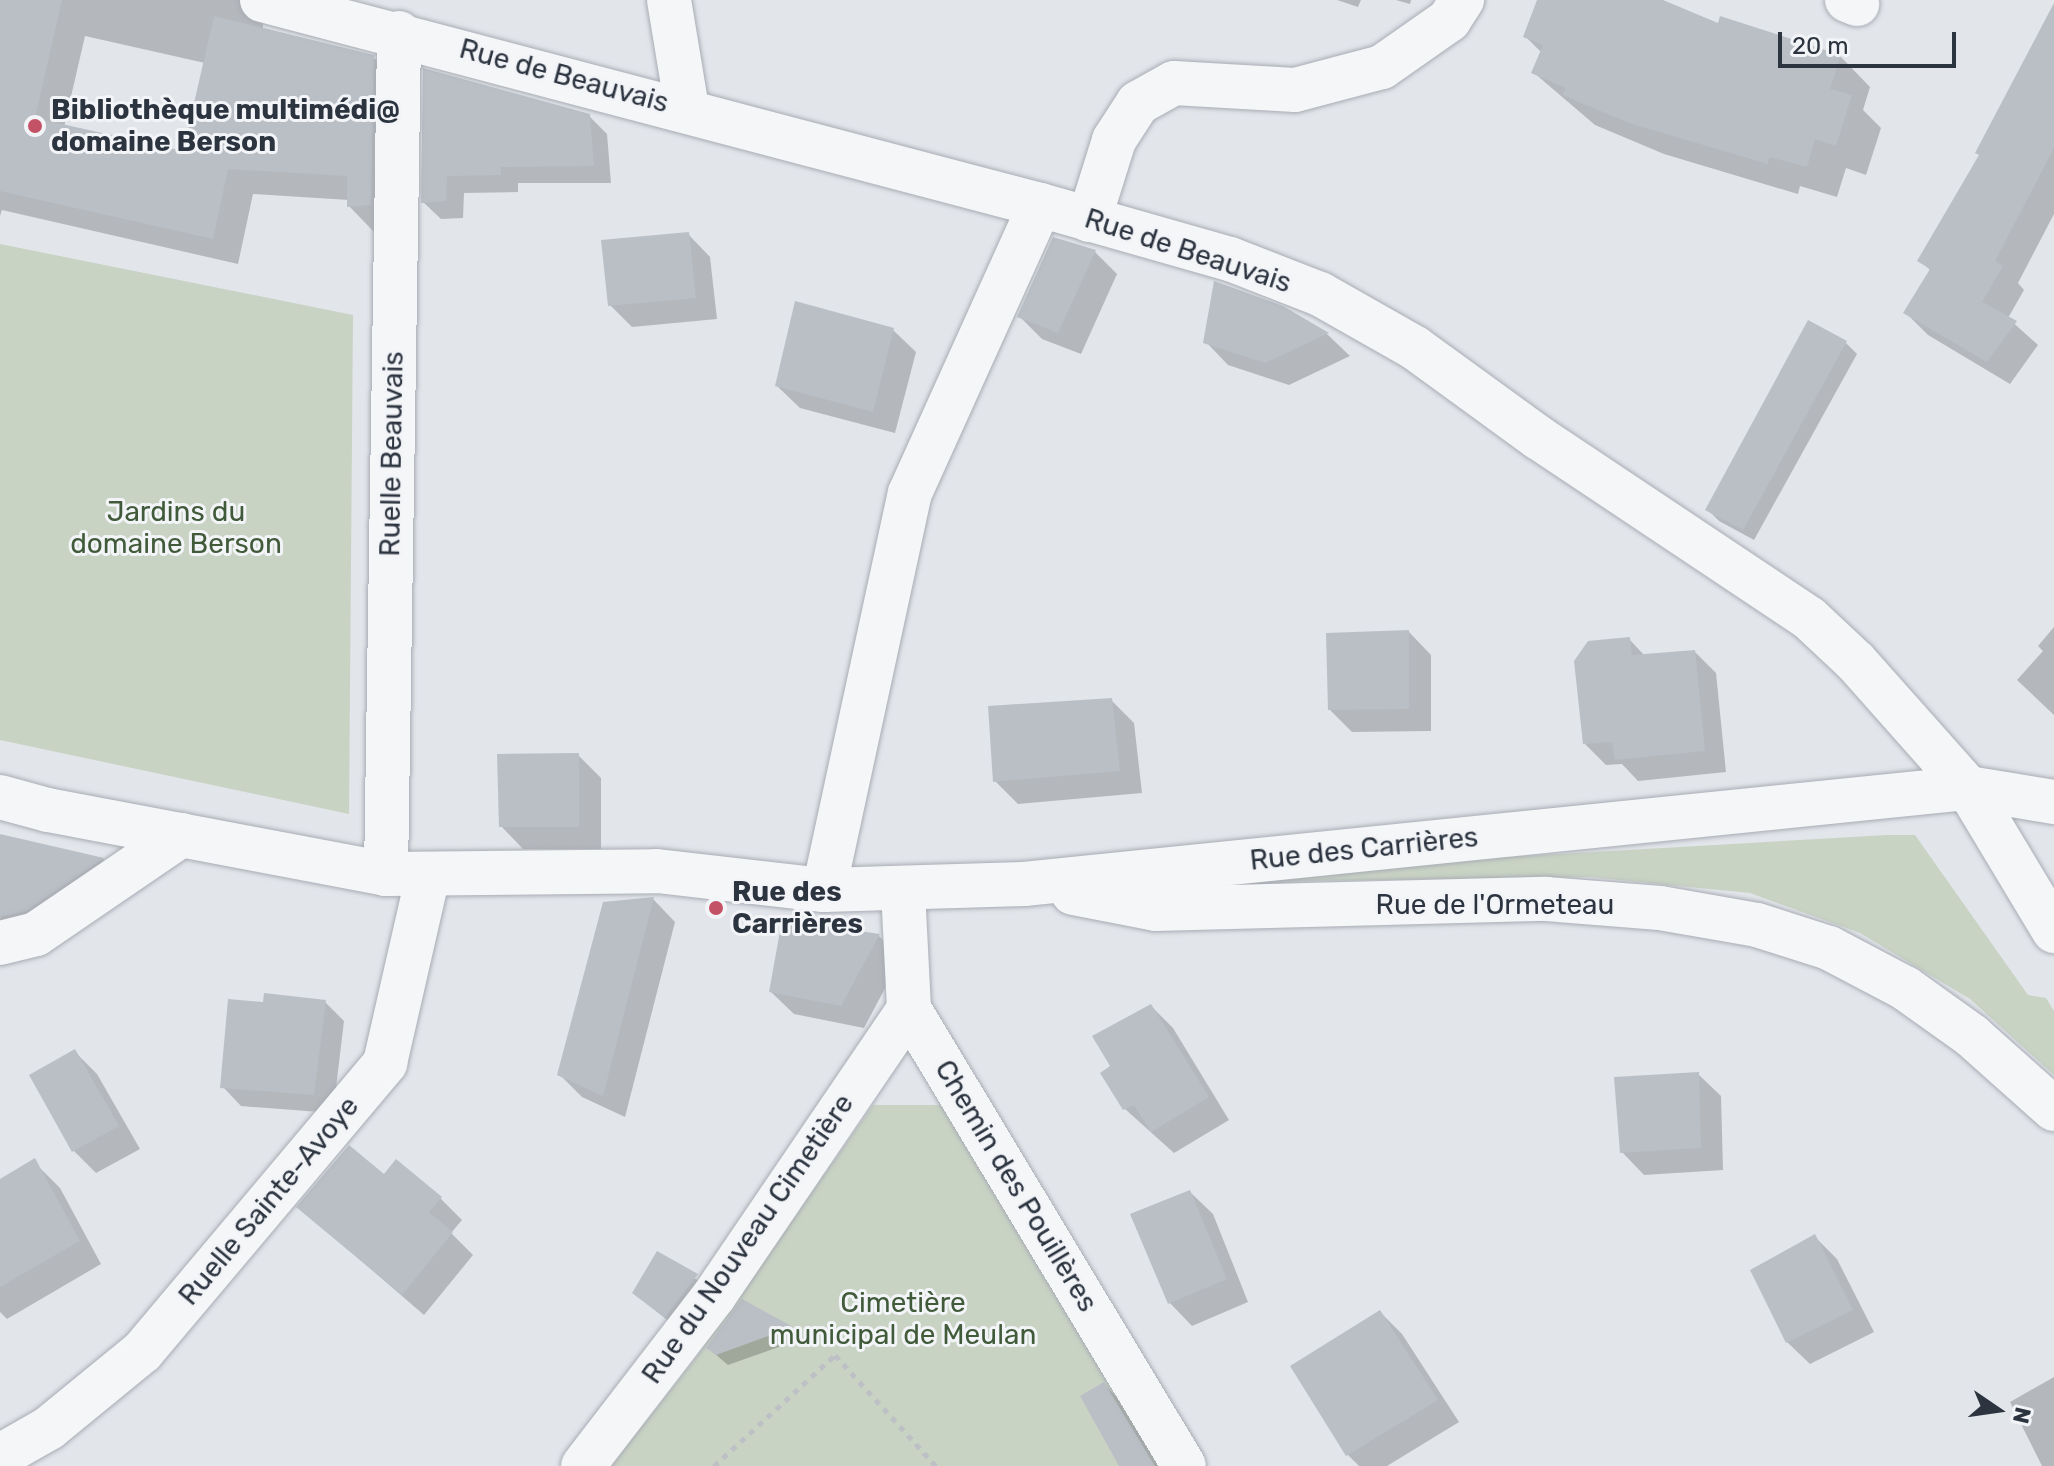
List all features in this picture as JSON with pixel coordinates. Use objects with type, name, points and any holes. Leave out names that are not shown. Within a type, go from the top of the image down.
[{"type":"street","name":"Rue de Beauvais","points":[[262,0],[399,33],[1040,205],[1230,259],[1320,294],[1415,348],[1539,438],[1809,618],[1856,662],[1968,788],[2054,931]]},
{"type":"street","points":[[669,0],[687,109]]},
{"type":"street","points":[[1089,220],[1114,140],[1138,103],[1174,83],[1295,90],[1382,67],[1449,20],[1462,0]]},
{"type":"street","name":"Ruelle Beauvais","points":[[386,874],[399,33]]},
{"type":"street","points":[[824,890],[910,493],[1040,205]]},
{"type":"street","name":"Rue des Carrières","points":[[0,797],[386,874],[657,871],[824,890],[1024,884],[1968,788],[2054,802]]},
{"type":"street","points":[[0,943],[36,934],[181,835]]},
{"type":"street","name":"Ruelle Sainte-Avoye","points":[[0,1456],[49,1428],[142,1352],[385,1063],[428,875]]},
{"type":"street","name":"Rue de l'Ormeteau","points":[[1024,884],[1155,909],[1546,899],[1660,908],[1757,925],[1829,948],[1905,988],[1972,1036],[2054,1109]]},
{"type":"street","name":"Chemin des Pouillères","points":[[903,890],[909,1009],[1184,1466]]},
{"type":"street","name":"Rue du Nouveau Cimetière","points":[[583,1466],[714,1296],[909,1009]]},
{"type":"path","points":[[714,1466],[835,1355],[936,1466]]},
{"type":"green space","name":"Jardins du domaine Berson","points":[[0,244],[353,315],[349,814],[0,740]]},
{"type":"green space","points":[[1915,835],[2028,995],[2046,998],[2054,1011],[2054,1075],[1970,999],[1860,933],[1750,893],[1589,877],[1175,883],[1175,876]]},
{"type":"green space","name":"Cimetière municipal de Meulan","points":[[873,1105],[948,1105],[1159,1466],[611,1466],[695,1359]]},
{"type":"building","name":"Bibliothèque multimédi@ domaine Berson","points":[[0,0],[62,0],[35,118],[183,151],[214,16],[374,55],[371,205],[347,207],[347,176],[228,169],[213,239],[0,191]]},
{"type":"building","points":[[1537,0],[1663,0],[1718,23],[1720,16],[1841,55],[1830,89],[1852,95],[1836,146],[1815,139],[1807,167],[1769,157],[1768,164],[1632,124],[1562,95],[1566,88],[1531,73],[1543,45],[1523,37]]},
{"type":"building","points":[[2054,3],[2054,148],[1995,261],[2003,266],[1982,302],[2017,321],[1987,362],[1903,313],[1930,269],[1917,261],[1979,155],[1975,153]]},
{"type":"building","points":[[423,68],[590,114],[594,166],[501,167],[501,175],[447,176],[446,201],[421,203]]},
{"type":"building","points":[[689,232],[696,298],[608,306],[601,240]]},
{"type":"building","points":[[1053,237],[1096,250],[1058,333],[1017,317]]},
{"type":"building","points":[[1214,281],[1283,306],[1329,333],[1265,363],[1203,343]]},
{"type":"building","points":[[795,301],[894,328],[873,412],[775,386]]},
{"type":"building","points":[[1808,320],[1847,341],[1743,530],[1705,510]]},
{"type":"building","points":[[1409,630],[1409,709],[1328,710],[1326,633]]},
{"type":"building","points":[[1630,637],[1632,655],[1695,650],[1705,751],[1615,760],[1612,742],[1583,744],[1574,661],[1588,641]]},
{"type":"building","points":[[1112,698],[1120,771],[993,782],[988,706]]},
{"type":"building","points":[[579,753],[579,827],[499,827],[497,754]]},
{"type":"building","points":[[0,834],[104,858],[26,911],[0,917]]},
{"type":"building","points":[[654,897],[603,1096],[557,1075],[603,902]]},
{"type":"building","points":[[782,920],[880,934],[841,1006],[769,992]]},
{"type":"building","points":[[264,993],[326,1000],[314,1095],[220,1088],[228,999],[263,1002]]},
{"type":"building","points":[[1151,1004],[1209,1097],[1151,1132],[1134,1105],[1123,1110],[1100,1073],[1110,1066],[1092,1036]]},
{"type":"building","points":[[75,1049],[119,1126],[72,1152],[29,1075]]},
{"type":"building","points":[[1699,1072],[1701,1148],[1620,1153],[1614,1077]]},
{"type":"building","points":[[349,1145],[384,1174],[396,1159],[442,1197],[429,1212],[453,1232],[402,1295],[296,1207]]},
{"type":"building","points":[[35,1158],[80,1241],[0,1287],[0,1179]]},
{"type":"building","points":[[1190,1190],[1227,1279],[1168,1304],[1130,1214]]},
{"type":"building","points":[[1815,1234],[1853,1310],[1786,1343],[1750,1270]]},
{"type":"building","points":[[657,1251],[698,1274],[665,1318],[632,1293]]},
{"type":"building","points":[[742,1299],[793,1327],[716,1355],[706,1348]]},
{"type":"building","points":[[1380,1310],[1438,1400],[1346,1456],[1290,1366]]},
{"type":"building","points":[[1104,1382],[1155,1466],[1119,1466],[1080,1396]]},
{"type":"place","name":"Bibliothèque multimédi@ domaine Berson","points":[[35,126]]},
{"type":"place","name":"Rue des Carrières","points":[[716,908]]}]
